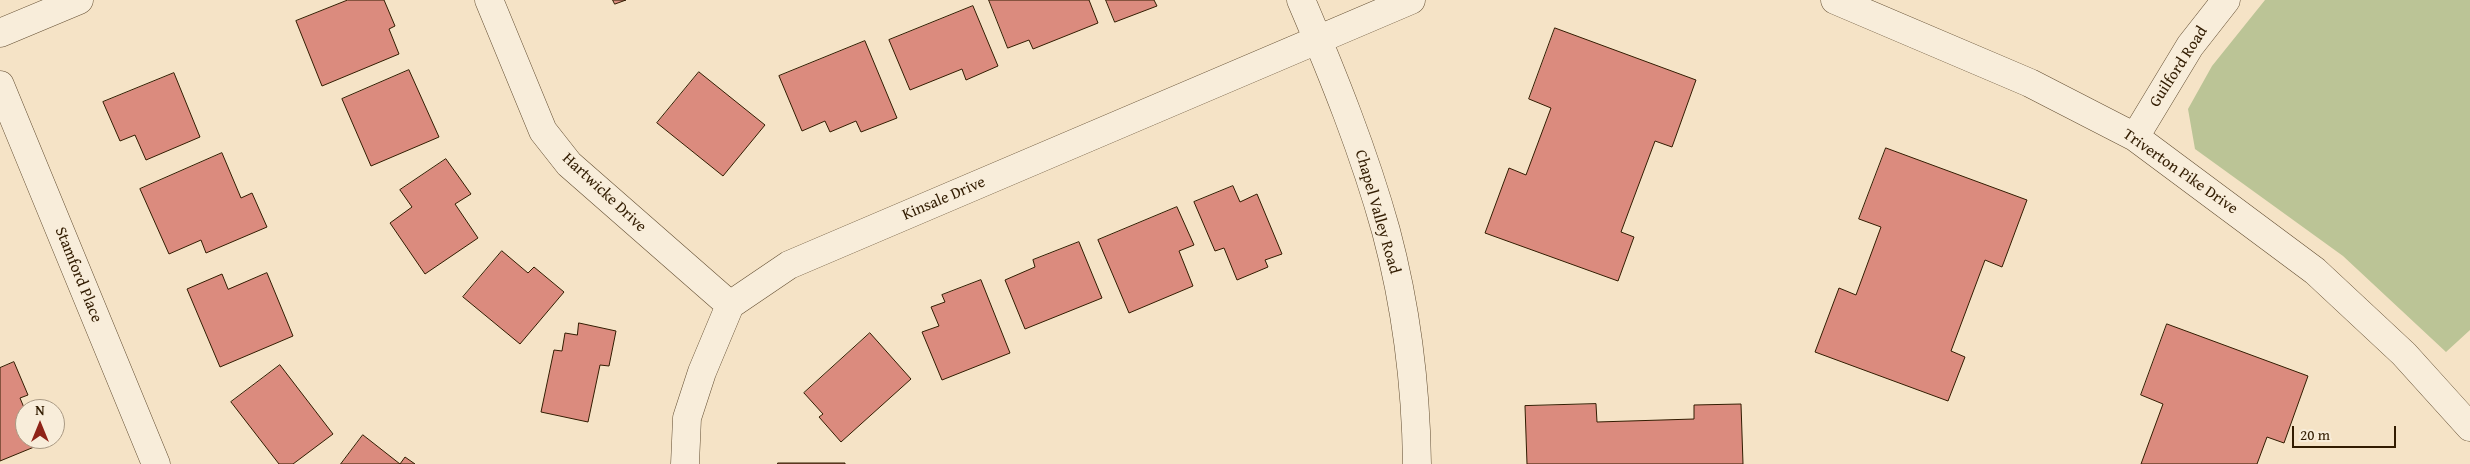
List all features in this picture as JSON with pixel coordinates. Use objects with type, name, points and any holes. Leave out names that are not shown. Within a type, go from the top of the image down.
[{"type":"street","points":[[0,33],[78,0]]},
{"type":"street","name":"Hartwicke Drive","points":[[489,0],[542,131],[569,164],[730,305]]},
{"type":"street","name":"Chapel Valley Road","points":[[1301,0],[1334,78],[1386,232],[1403,311],[1412,388],[1417,464]]},
{"type":"street","points":[[1318,38],[1411,0]]},
{"type":"street","name":"Triverton Pike Drive","points":[[1835,0],[2030,83],[2135,136],[2315,271],[2404,354],[2470,427]]},
{"type":"street","name":"Guilford Road","points":[[2135,136],[2190,46],[2226,0]]},
{"type":"street","name":"Kinsale Drive","points":[[730,305],[790,264],[1318,38]]},
{"type":"street","name":"Stamford Place","points":[[0,85],[156,464]]},
{"type":"street","points":[[685,464],[687,418],[702,372],[730,305]]},
{"type":"green space","points":[[2265,0],[2470,0],[2470,330],[2446,352],[2343,256],[2195,149],[2188,109],[2212,66]]},
{"type":"building","points":[[348,0],[384,0],[395,26],[389,29],[399,54],[322,86],[296,21]]},
{"type":"building","points":[[613,0],[626,0],[615,4]]},
{"type":"building","points":[[989,0],[1089,0],[1098,23],[1033,49],[1029,40],[1008,48]]},
{"type":"building","points":[[1106,0],[1154,0],[1157,6],[1115,22]]},
{"type":"building","points":[[973,6],[998,66],[966,80],[962,69],[910,90],[889,40]]},
{"type":"building","points":[[1555,28],[1696,80],[1672,147],[1655,141],[1621,232],[1634,237],[1618,281],[1485,233],[1509,168],[1526,175],[1551,108],[1529,99]]},
{"type":"building","points":[[865,41],[897,118],[861,132],[856,121],[830,132],[825,121],[802,131],[779,76]]},
{"type":"building","points":[[409,70],[439,137],[371,166],[342,99]]},
{"type":"building","points":[[699,72],[765,125],[723,176],[657,123]]},
{"type":"building","points":[[174,73],[200,137],[146,160],[135,135],[120,141],[103,102]]},
{"type":"building","points":[[1886,148],[2027,200],[2002,267],[1985,260],[1951,351],[1965,357],[1948,401],[1815,352],[1839,288],[1856,295],[1881,227],[1859,219]]},
{"type":"building","points":[[222,153],[241,198],[252,193],[267,227],[206,253],[201,240],[169,254],[140,189]]},
{"type":"building","points":[[446,159],[471,194],[455,204],[478,238],[425,274],[390,223],[412,207],[400,190]]},
{"type":"building","points":[[1233,186],[1240,202],[1257,194],[1282,254],[1265,260],[1268,267],[1237,280],[1224,248],[1215,251],[1194,202]]},
{"type":"building","points":[[1177,207],[1194,245],[1179,251],[1193,286],[1129,313],[1098,240]]},
{"type":"building","points":[[1079,242],[1102,298],[1025,329],[1005,280],[1035,267],[1033,260]]},
{"type":"building","points":[[502,251],[528,273],[534,267],[564,292],[520,344],[463,297]]},
{"type":"building","points":[[267,273],[293,336],[220,367],[187,289],[222,274],[228,289]]},
{"type":"building","points":[[981,280],[1010,353],[942,380],[922,332],[939,326],[931,307],[945,302],[942,295]]},
{"type":"building","points":[[579,323],[616,331],[609,366],[600,365],[588,422],[541,412],[554,350],[562,351],[565,333],[577,335]]},
{"type":"building","points":[[2167,324],[2308,376],[2284,443],[2267,437],[2257,464],[2141,464],[2163,404],[2141,395]]},
{"type":"building","points":[[870,333],[911,379],[841,442],[819,417],[823,414],[804,393]]},
{"type":"building","points":[[14,362],[28,395],[20,399],[15,399],[15,449],[29,449],[0,461],[0,368]]},
{"type":"building","points":[[280,365],[333,434],[293,464],[279,464],[231,402]]},
{"type":"building","points":[[1596,404],[1597,422],[1694,419],[1694,405],[1741,404],[1743,464],[1527,464],[1525,406]]},
{"type":"building","points":[[363,435],[400,464],[341,464]]},
{"type":"building","points":[[405,457],[415,464],[400,464]]},
{"type":"building","points":[[845,463],[845,464],[778,464]]}]
